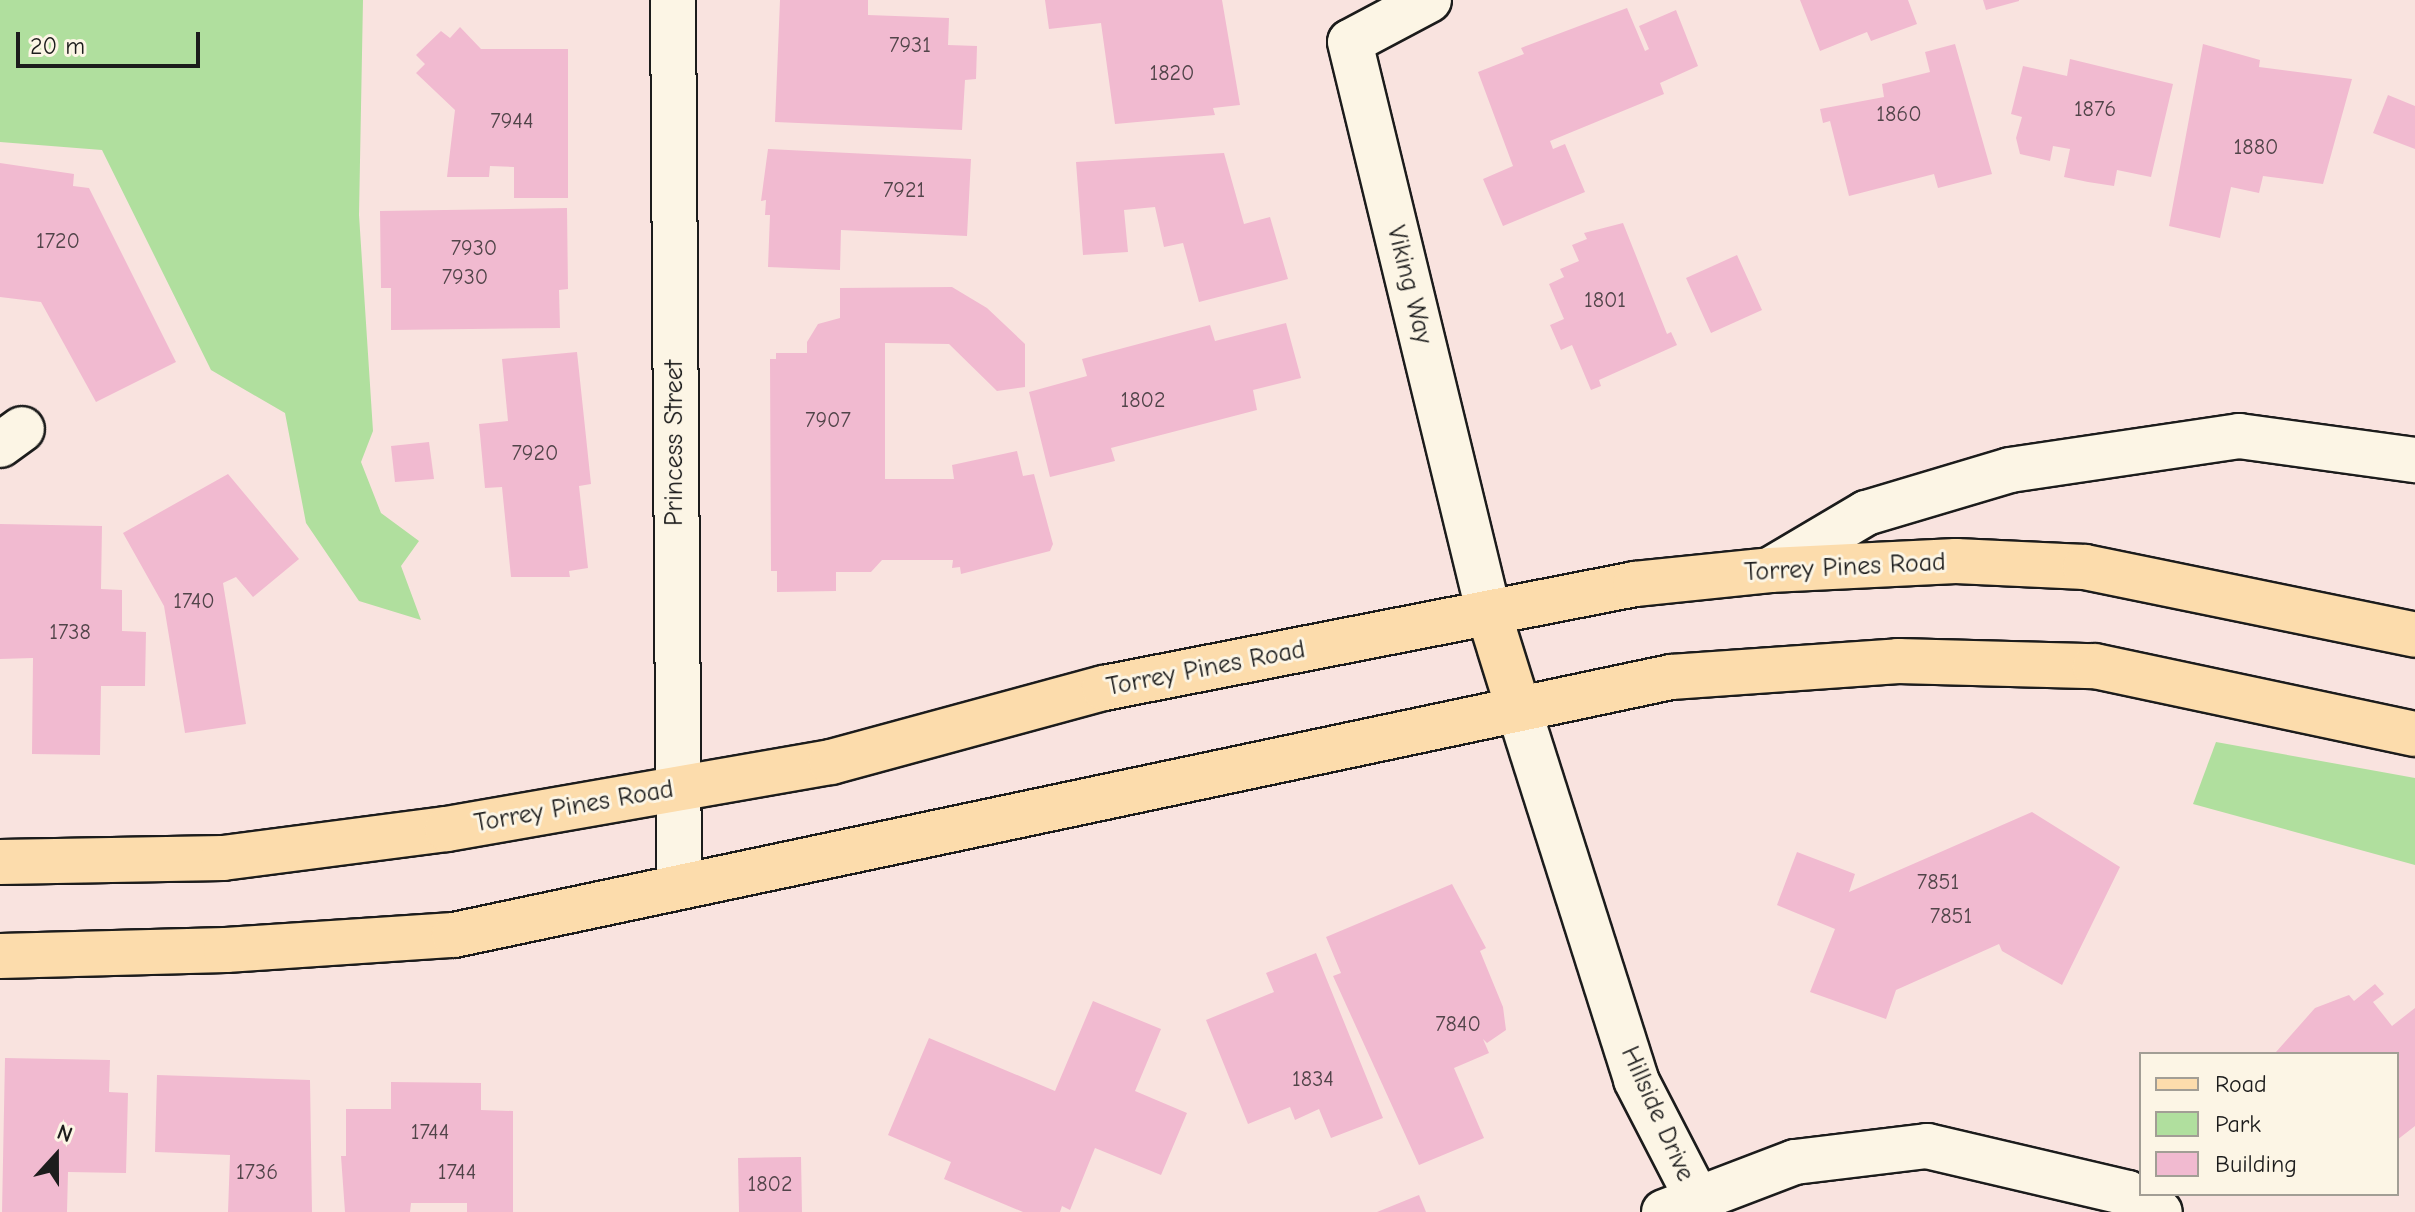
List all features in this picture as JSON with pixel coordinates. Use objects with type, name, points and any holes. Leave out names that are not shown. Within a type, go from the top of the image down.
[{"type":"main road","name":"Torrey Pines Road","points":[[0,862],[223,858],[447,829],[831,762],[1104,688],[1635,584],[1770,570],[1956,561],[2085,567],[2415,635]]},
{"type":"main road","name":"Hillside Drive","points":[[1489,614],[1518,707]]},
{"type":"main road","points":[[0,956],[226,950],[454,935],[1671,677],[1898,661],[2095,666],[2415,734]]},
{"type":"street","name":"Princess Street","points":[[673,0],[679,887]]},
{"type":"street","name":"Viking Way","points":[[1429,0],[1350,42],[1489,614]]},
{"type":"street","points":[[1770,570],[1866,513],[2010,470],[2239,436],[2415,460]]},
{"type":"street","name":"Hillside Drive","points":[[1518,707],[1636,1080],[1688,1207],[1795,1162],[1927,1146],[2128,1193],[2160,1212]]},
{"type":"green space","points":[[0,0],[363,0],[359,215],[373,431],[361,462],[381,513],[419,541],[401,566],[421,620],[359,601],[306,523],[285,413],[211,370],[102,150],[0,142]]},
{"type":"green space","points":[[2216,742],[2415,778],[2415,865],[2193,804]]},
{"type":"building","points":[[780,0],[868,0],[868,15],[949,18],[948,45],[977,46],[976,79],[965,80],[962,130],[775,122]]},
{"type":"building","points":[[1045,0],[1222,0],[1240,105],[1213,108],[1215,115],[1115,124],[1101,23],[1049,29]]},
{"type":"building","points":[[1800,0],[1908,0],[1917,24],[1871,41],[1867,32],[1820,51]]},
{"type":"building","points":[[1983,0],[2019,0],[2019,1],[1986,10]]},
{"type":"building","points":[[1627,8],[1645,51],[1649,49],[1639,26],[1676,10],[1698,66],[1660,83],[1664,94],[1550,141],[1553,149],[1565,144],[1585,192],[1503,226],[1483,179],[1513,166],[1478,72],[1524,54],[1521,48]]},
{"type":"building","points":[[460,27],[481,49],[568,49],[568,198],[514,198],[514,167],[490,166],[489,177],[447,177],[455,110],[416,73],[425,64],[416,55],[441,31],[450,38]]},
{"type":"building","points":[[1955,44],[1992,174],[1938,188],[1934,174],[1849,196],[1830,121],[1823,123],[1820,109],[1884,97],[1882,84],[1930,72],[1925,52]]},
{"type":"building","points":[[2203,44],[2260,60],[2259,67],[2352,79],[2323,184],[2263,176],[2259,193],[2231,187],[2220,238],[2169,226]]},
{"type":"building","points":[[2070,59],[2173,84],[2151,177],[2117,170],[2114,186],[2088,182],[2064,177],[2070,149],[2053,146],[2050,161],[2020,154],[2016,138],[2022,117],[2011,114],[2023,66],[2067,76]]},
{"type":"building","points":[[2388,95],[2415,106],[2415,149],[2373,133]]},
{"type":"building","points":[[768,149],[971,159],[967,236],[841,230],[840,270],[768,267],[770,215],[765,215],[766,200],[761,201]]},
{"type":"building","points":[[1224,153],[1244,224],[1270,217],[1288,279],[1199,302],[1183,243],[1164,247],[1155,207],[1124,210],[1128,252],[1083,255],[1076,162]]},
{"type":"building","points":[[0,163],[74,174],[73,186],[89,188],[176,362],[96,402],[41,302],[0,297]]},
{"type":"building","points":[[567,208],[568,289],[559,290],[560,328],[391,330],[391,288],[381,288],[380,211]]},
{"type":"building","points":[[1623,223],[1667,334],[1671,332],[1677,345],[1599,380],[1601,386],[1591,390],[1572,345],[1561,350],[1550,325],[1564,319],[1549,284],[1564,277],[1560,269],[1579,261],[1572,245],[1587,239],[1584,233]]},
{"type":"building","points":[[1737,255],[1762,310],[1711,333],[1686,278]]},
{"type":"building","points":[[952,287],[987,308],[1025,344],[1025,387],[997,391],[949,344],[885,343],[885,479],[954,479],[952,465],[1017,451],[1023,476],[1034,474],[1053,544],[1050,551],[961,574],[960,567],[952,568],[953,560],[882,560],[871,572],[836,572],[836,591],[777,592],[777,571],[771,571],[770,359],[776,359],[776,353],[807,353],[807,342],[818,324],[840,318],[840,288]]},
{"type":"building","points":[[1286,323],[1301,378],[1253,390],[1257,410],[1111,448],[1115,461],[1050,477],[1029,392],[1087,376],[1082,359],[1210,325],[1215,341]]},
{"type":"building","points":[[577,352],[591,484],[579,486],[588,568],[569,571],[570,577],[511,577],[502,487],[485,488],[479,424],[508,421],[502,359]]},
{"type":"building","points":[[429,442],[434,479],[395,482],[391,446]]},
{"type":"building","points":[[228,474],[299,559],[253,597],[236,577],[223,583],[246,724],[185,733],[164,606],[123,533]]},
{"type":"building","points":[[0,524],[102,526],[101,589],[122,590],[122,631],[146,632],[145,686],[101,686],[100,755],[32,754],[33,658],[0,659]]},
{"type":"building","points":[[2032,812],[2120,867],[2062,985],[2002,951],[1999,944],[1896,990],[1886,1019],[1810,992],[1835,929],[1777,905],[1797,852],[1855,874],[1849,892]]},
{"type":"building","points":[[1452,884],[1486,948],[1480,951],[1503,1007],[1506,1030],[1487,1043],[1483,1039],[1489,1053],[1454,1068],[1484,1138],[1419,1165],[1333,976],[1341,973],[1326,937]]},
{"type":"building","points":[[1316,953],[1383,1118],[1331,1138],[1319,1109],[1295,1120],[1290,1107],[1248,1124],[1206,1020],[1274,992],[1266,973]]},
{"type":"building","points":[[2375,984],[2384,994],[2373,1002],[2392,1026],[2415,1008],[2415,1126],[2399,1138],[2399,1052],[2276,1052],[2315,1008],[2349,995],[2354,1001]]},
{"type":"building","points":[[1093,1001],[1161,1029],[1135,1091],[1187,1113],[1161,1175],[1095,1148],[1070,1210],[1062,1206],[1060,1212],[1023,1212],[944,1179],[951,1162],[888,1135],[929,1038],[1055,1091]]},
{"type":"building","points":[[5,1058],[110,1060],[109,1092],[128,1093],[126,1173],[68,1172],[67,1212],[2,1212]]},
{"type":"building","points":[[157,1075],[310,1080],[312,1212],[228,1212],[230,1155],[155,1152]]},
{"type":"building","points":[[391,1082],[481,1083],[481,1110],[513,1111],[513,1212],[467,1212],[467,1203],[411,1203],[410,1212],[345,1212],[341,1156],[346,1156],[346,1109],[391,1109]]},
{"type":"building","points":[[801,1157],[802,1212],[739,1212],[738,1158]]},
{"type":"building","points":[[1419,1195],[1426,1212],[1377,1212]]}]
